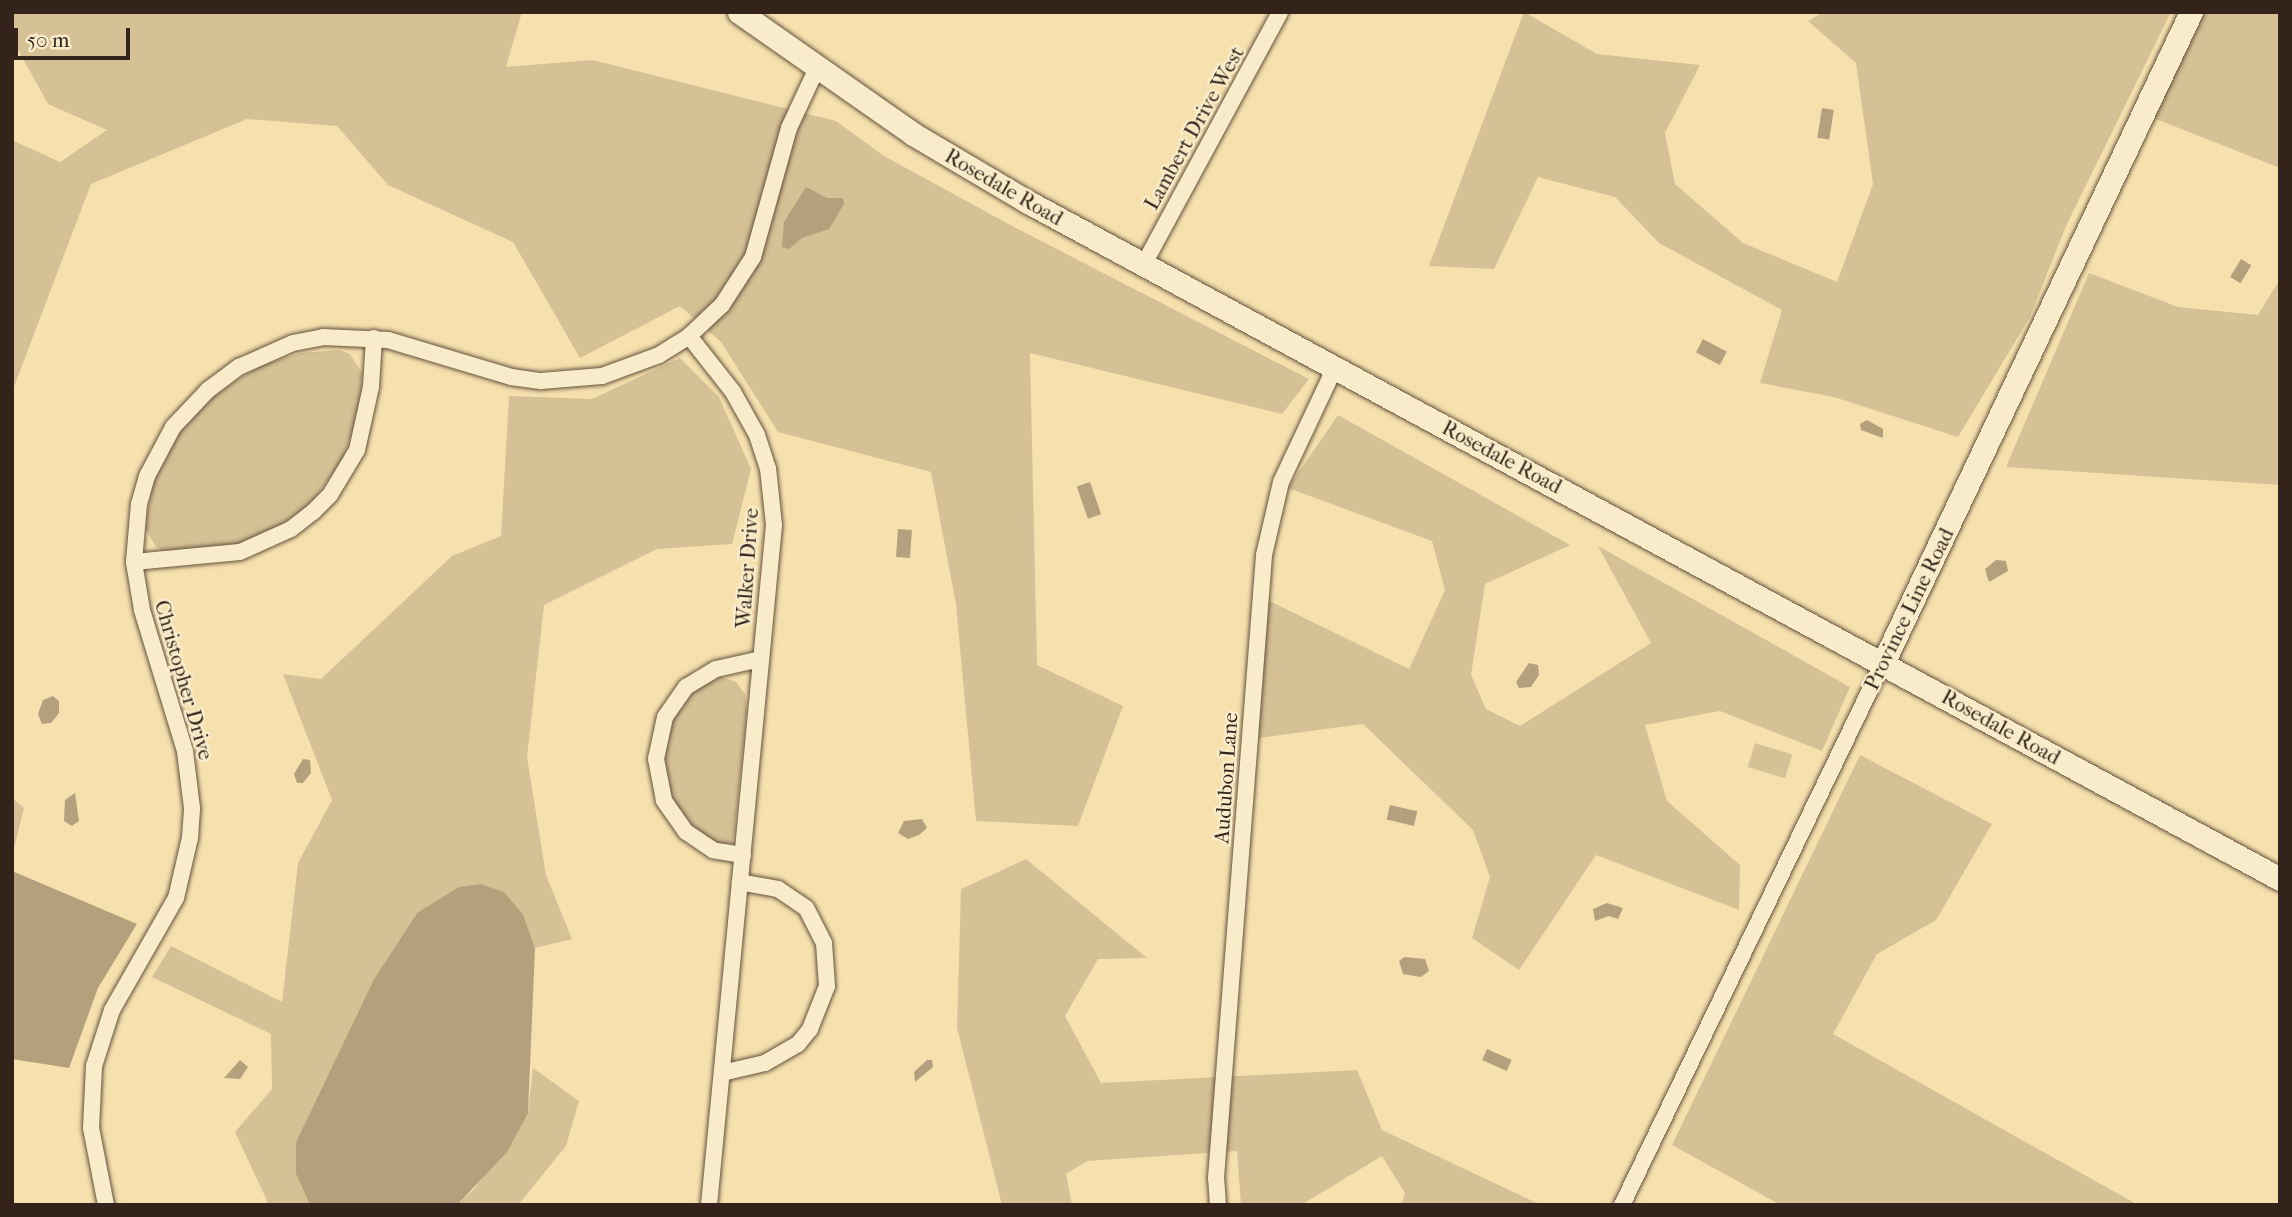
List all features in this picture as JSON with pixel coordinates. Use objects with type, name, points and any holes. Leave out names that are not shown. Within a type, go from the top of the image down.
[{"type":"street","name":"Rosedale Road","points":[[739,12],[817,68],[956,160],[2280,879]]},
{"type":"street","name":"Lambert Drive West","points":[[1144,264],[1280,12]]},
{"type":"street","name":"Province Line Road","points":[[1622,1205],[1883,663],[2191,12]]},
{"type":"street","name":"Christopher Drive","points":[[106,1205],[91,1128],[94,1066],[112,1010],[176,898],[185,869],[192,808],[185,751],[142,610],[134,562],[139,504],[147,476],[173,427],[208,390],[240,367],[293,343],[323,337],[374,338],[511,377],[552,381],[602,376],[632,368],[689,336],[722,305],[753,257],[789,128],[817,68]]},
{"type":"street","name":"Walker Drive","points":[[689,336],[745,411],[768,468],[774,525],[709,1205]]},
{"type":"street","points":[[134,562],[240,552],[291,530],[313,512],[330,495],[357,450],[371,387],[374,338]]},
{"type":"street","name":"Audubon Lane","points":[[1218,1205],[1216,1178],[1264,555],[1281,482],[1335,367]]},
{"type":"street","name":"Walker Drive","points":[[743,855],[713,850],[686,832],[664,800],[656,760],[665,718],[686,687],[716,669],[761,659]]},
{"type":"street","points":[[722,1073],[765,1063],[798,1044],[810,1028],[827,986],[824,943],[806,908],[778,889],[740,883]]},
{"type":"shaded area","points":[[12,12],[522,12],[506,67],[593,60],[836,121],[884,156],[1014,227],[1309,379],[1282,414],[1030,353],[1037,665],[1123,706],[1078,826],[976,821],[956,604],[931,472],[778,432],[721,342],[680,306],[580,358],[513,242],[388,185],[337,126],[247,119],[91,184],[12,392],[12,140],[60,162],[107,130],[48,104],[12,39]]},
{"type":"shaded area","points":[[1524,12],[1597,54],[1700,65],[1665,133],[1675,184],[1743,243],[1837,282],[1873,184],[1856,63],[1808,21],[1824,12],[2171,12],[2066,226],[2030,317],[1958,437],[1834,397],[1760,383],[1782,310],[1659,243],[1615,197],[1538,177],[1494,269],[1429,266]]},
{"type":"shaded area","points":[[2202,12],[2280,12],[2280,168],[2151,117]]},
{"type":"shaded area","points":[[1822,108],[1834,110],[1829,140],[1817,138]]},
{"type":"shaded area","points":[[806,187],[827,198],[843,198],[844,204],[829,229],[802,238],[789,249],[782,247],[784,222]]},
{"type":"shaded area","points":[[2241,259],[2251,265],[2240,283],[2230,277]]},
{"type":"shaded area","points":[[2089,273],[2178,307],[2258,315],[2280,279],[2280,485],[2006,467]]},
{"type":"shaded area","points":[[1703,339],[1727,352],[1720,365],[1696,352]]},
{"type":"shaded area","points":[[339,350],[350,354],[362,373],[360,407],[343,459],[311,503],[281,526],[245,543],[166,552],[156,547],[145,528],[152,486],[179,431],[206,401],[260,366],[301,353]]},
{"type":"shaded area","points":[[680,358],[719,397],[751,469],[732,544],[657,549],[544,605],[527,757],[546,875],[572,939],[535,948],[523,914],[504,892],[417,913],[374,979],[296,1142],[296,1174],[310,1205],[269,1205],[235,1132],[272,1089],[271,1034],[152,977],[171,946],[282,1002],[298,863],[332,800],[283,674],[321,679],[452,556],[501,536],[509,396],[592,399]]},
{"type":"shaded area","points":[[1338,415],[1570,545],[1485,584],[1471,675],[1486,709],[1520,726],[1651,643],[1598,546],[1850,687],[1822,751],[1720,711],[1645,725],[1667,801],[1740,865],[1739,910],[1596,855],[1519,970],[1472,938],[1490,877],[1473,830],[1363,724],[1259,738],[1252,675],[1259,596],[1409,669],[1445,590],[1432,541],[1288,488]]},
{"type":"shaded area","points":[[1867,420],[1883,429],[1883,438],[1861,430],[1860,424]]},
{"type":"shaded area","points":[[1090,482],[1101,514],[1088,519],[1077,487]]},
{"type":"shaded area","points":[[898,529],[912,530],[910,558],[896,557]]},
{"type":"shaded area","points":[[1996,560],[2006,561],[2008,571],[1989,582],[1985,569]]},
{"type":"shaded area","points":[[1529,663],[1538,665],[1539,675],[1531,687],[1519,688],[1516,682]]},
{"type":"shaded area","points":[[721,677],[736,682],[745,694],[747,710],[734,836],[731,843],[719,844],[702,839],[673,805],[662,756],[667,731],[682,705],[702,683]]},
{"type":"shaded area","points":[[53,696],[59,701],[59,713],[51,723],[42,724],[38,714],[43,700]]},
{"type":"shaded area","points":[[1755,743],[1792,754],[1785,778],[1748,767]]},
{"type":"shaded area","points":[[1860,755],[1992,824],[1936,920],[1877,954],[1833,1034],[2138,1205],[1781,1205],[1672,1145]]},
{"type":"shaded area","points":[[303,759],[310,760],[311,773],[303,783],[297,783],[294,774]]},
{"type":"shaded area","points":[[75,793],[79,821],[72,826],[64,821],[65,800]]},
{"type":"shaded area","points":[[12,798],[24,808],[12,856]]},
{"type":"shaded area","points":[[1390,805],[1417,811],[1414,826],[1387,820]]},
{"type":"shaded area","points":[[922,819],[927,828],[919,835],[908,839],[898,833],[904,821]]},
{"type":"shaded area","points":[[1026,859],[1147,958],[1098,959],[1065,1016],[1101,1083],[1357,1070],[1382,1130],[1541,1205],[1401,1205],[1405,1193],[1382,1156],[1301,1205],[1241,1205],[1237,1151],[1087,1161],[1066,1174],[1072,1205],[1002,1205],[957,1028],[961,889]]},
{"type":"shaded area","points":[[12,871],[137,924],[98,988],[69,1068],[12,1059]]},
{"type":"shaded area","points":[[481,884],[504,892],[523,914],[535,948],[528,1113],[507,1152],[457,1205],[310,1205],[296,1174],[296,1142],[374,979],[417,913],[459,887]]},
{"type":"shaded area","points":[[1607,903],[1623,908],[1618,919],[1609,916],[1595,921],[1593,909]]},
{"type":"shaded area","points":[[1404,957],[1425,959],[1429,971],[1421,977],[1403,974],[1399,961]]},
{"type":"shaded area","points":[[1487,1049],[1512,1060],[1507,1071],[1482,1060]]},
{"type":"shaded area","points":[[240,1060],[248,1067],[240,1079],[224,1078]]},
{"type":"shaded area","points":[[927,1060],[932,1060],[933,1067],[915,1082],[914,1072]]},
{"type":"shaded area","points":[[533,1068],[579,1101],[566,1146],[518,1205],[457,1205],[474,1189],[528,1113]]}]
